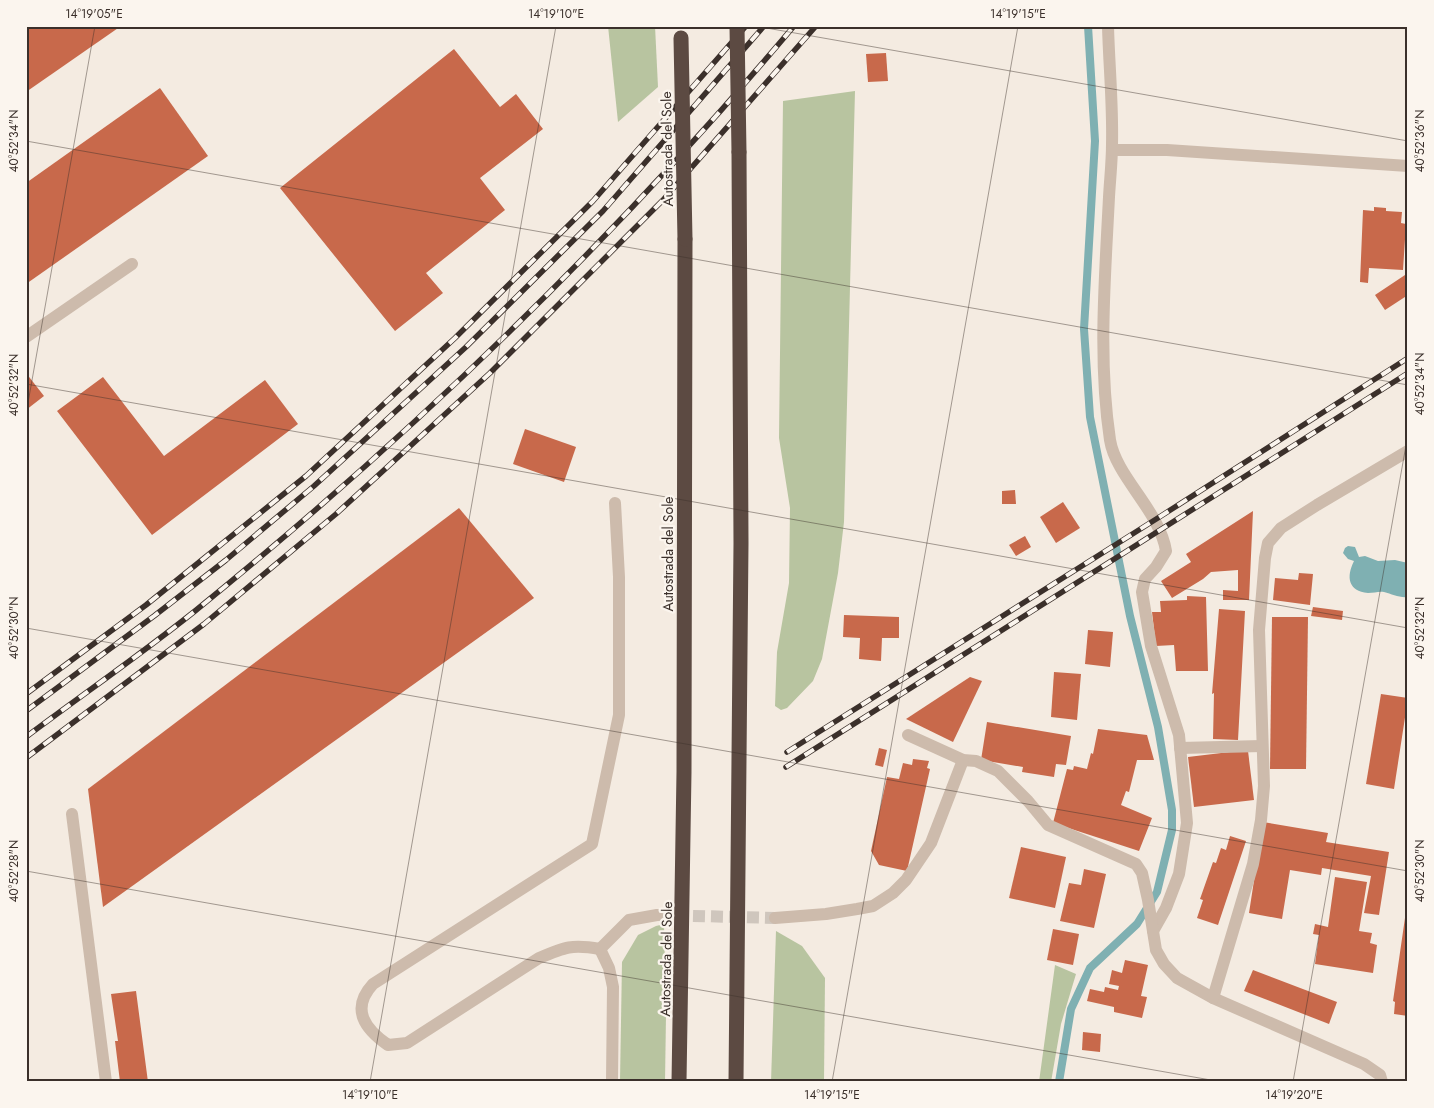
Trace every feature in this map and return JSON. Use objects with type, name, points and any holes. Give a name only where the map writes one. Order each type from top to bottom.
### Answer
[{"type":"highway","points":[[736,1082],[741,563],[737,26]]},
{"type":"highway","name":"Autostrada del Sole","points":[[679,1082],[684,772],[685,239],[681,32]]},
{"type":"street","points":[[1108,26],[1112,150],[1103,310],[1107,421],[1110,444],[1119,464],[1164,538],[1166,551],[1156,567],[1145,579],[1142,592],[1151,646],[1179,735],[1188,823],[1179,874],[1166,908],[1153,928]]},
{"type":"street","points":[[1112,150],[1167,150],[1408,166]]},
{"type":"street","points":[[26,337],[132,264]]},
{"type":"street","points":[[1214,998],[1253,864],[1261,820],[1264,786],[1259,630],[1268,543],[1281,528],[1408,451]]},
{"type":"street","points":[[600,949],[579,945],[560,949],[539,958],[407,1043],[388,1045],[373,1035],[363,1019],[362,1002],[373,984],[592,844],[619,715],[619,577],[615,503]]},
{"type":"street","points":[[908,736],[963,760],[976,761],[998,772],[1028,801],[1048,824],[1136,864],[1142,874],[1156,950],[1164,964],[1177,978],[1214,998],[1364,1064],[1380,1075],[1382,1082]]},
{"type":"street","points":[[1180,748],[1262,746]]},
{"type":"street","points":[[776,918],[857,910],[873,906],[893,894],[906,880],[931,843],[963,760]]},
{"type":"street","points":[[72,814],[106,1082]]},
{"type":"street","points":[[600,949],[629,920],[657,915]]},
{"type":"street","points":[[600,949],[609,968],[613,987],[612,1082]]},
{"type":"green space","points":[[608,26],[655,26],[658,87],[618,122]]},
{"type":"green space","points":[[855,91],[844,522],[838,573],[822,659],[813,681],[787,708],[781,710],[775,706],[777,652],[789,583],[790,508],[779,438],[783,101]]},
{"type":"green space","points":[[664,924],[665,1082],[620,1082],[622,962],[638,935]]},
{"type":"green space","points":[[776,931],[802,946],[825,978],[824,1082],[771,1082]]},
{"type":"green space","points":[[1055,965],[1076,974],[1061,1024],[1051,1082],[1039,1082]]},
{"type":"water","points":[[1348,546],[1355,547],[1359,557],[1365,556],[1378,561],[1395,560],[1408,563],[1408,597],[1382,592],[1361,592],[1356,589],[1350,582],[1350,572],[1354,561],[1348,559],[1343,553]]},
{"type":"building","points":[[26,26],[121,26],[26,92]]},
{"type":"building","points":[[454,49],[500,107],[516,94],[543,129],[480,178],[505,210],[426,273],[443,293],[395,331],[280,188]]},
{"type":"building","points":[[886,53],[888,81],[868,82],[866,54]]},
{"type":"building","points":[[160,88],[208,156],[26,284],[26,183]]},
{"type":"building","points":[[1374,207],[1386,208],[1386,211],[1402,212],[1401,223],[1406,224],[1403,270],[1369,268],[1368,283],[1360,282],[1363,210],[1374,211]]},
{"type":"building","points":[[1408,273],[1408,295],[1385,310],[1375,295]]},
{"type":"building","points":[[26,373],[44,396],[26,410]]},
{"type":"building","points":[[103,377],[164,456],[265,380],[298,424],[152,535],[57,411]]},
{"type":"building","points":[[525,429],[576,447],[564,482],[513,464]]},
{"type":"building","points":[[1015,490],[1016,504],[1002,504],[1002,491]]},
{"type":"building","points":[[1063,502],[1080,528],[1056,543],[1040,517]]},
{"type":"building","points":[[459,508],[534,598],[103,907],[88,789]]},
{"type":"building","points":[[1253,511],[1249,600],[1223,600],[1223,590],[1238,591],[1238,570],[1211,572],[1172,598],[1161,581],[1191,562],[1186,554]]},
{"type":"building","points":[[1025,536],[1031,547],[1016,556],[1009,545]]},
{"type":"building","points":[[1299,573],[1313,574],[1310,605],[1273,600],[1275,578],[1298,580]]},
{"type":"building","points":[[1187,596],[1206,597],[1208,671],[1176,671],[1174,645],[1156,646],[1152,612],[1161,612],[1160,601],[1187,600]]},
{"type":"building","points":[[1313,607],[1343,611],[1342,620],[1311,616]]},
{"type":"building","points":[[1219,609],[1245,611],[1238,740],[1213,739],[1214,693],[1212,694]]},
{"type":"building","points":[[844,615],[899,617],[899,638],[882,638],[881,661],[859,659],[860,638],[843,637]]},
{"type":"building","points":[[1272,617],[1308,617],[1306,769],[1270,769]]},
{"type":"building","points":[[1088,630],[1113,632],[1110,667],[1085,664]]},
{"type":"building","points":[[1054,672],[1081,674],[1077,720],[1051,717]]},
{"type":"building","points":[[970,677],[982,681],[953,742],[906,719]]},
{"type":"building","points":[[1381,694],[1408,698],[1394,789],[1366,784]]},
{"type":"building","points":[[987,722],[1071,736],[1066,765],[1056,764],[1054,777],[1022,772],[1023,767],[981,760]]},
{"type":"building","points":[[1098,729],[1147,735],[1154,760],[1137,760],[1129,792],[1126,791],[1121,805],[1152,818],[1139,851],[1053,823],[1067,769],[1073,770],[1074,766],[1087,769],[1091,753],[1093,754]]},
{"type":"building","points":[[879,748],[887,750],[883,767],[875,765]]},
{"type":"building","points":[[1248,751],[1254,800],[1194,807],[1188,757]]},
{"type":"building","points":[[913,759],[929,761],[927,768],[930,769],[907,871],[879,865],[871,851],[887,777],[899,779],[903,763],[912,765]]},
{"type":"building","points":[[1263,822],[1328,833],[1326,842],[1389,852],[1379,915],[1364,913],[1371,876],[1322,868],[1321,875],[1290,870],[1282,919],[1249,913]]},
{"type":"building","points":[[1230,836],[1246,841],[1218,925],[1197,918],[1203,900],[1200,899],[1213,862],[1216,863],[1221,848],[1226,850]]},
{"type":"building","points":[[1021,847],[1066,857],[1055,908],[1009,898]]},
{"type":"building","points":[[1084,869],[1106,874],[1094,928],[1060,921],[1069,883],[1081,885]]},
{"type":"building","points":[[1335,877],[1367,882],[1359,931],[1372,933],[1370,943],[1377,945],[1373,973],[1315,964],[1319,935],[1313,934],[1315,924],[1328,927]]},
{"type":"building","points":[[1407,904],[1408,1016],[1394,1014],[1395,1002],[1393,1001]]},
{"type":"building","points":[[1053,929],[1079,934],[1073,965],[1047,960]]},
{"type":"building","points":[[1125,960],[1148,965],[1141,996],[1147,997],[1142,1018],[1114,1012],[1114,1007],[1087,1001],[1090,989],[1104,992],[1105,987],[1118,990],[1119,986],[1109,984],[1112,970],[1122,973]]},
{"type":"building","points":[[1253,970],[1337,1002],[1329,1024],[1244,991]]},
{"type":"building","points":[[136,991],[148,1082],[120,1082],[115,1041],[118,1041],[111,994]]},
{"type":"building","points":[[1083,1032],[1101,1034],[1100,1052],[1082,1050]]},
{"type":"waterway","points":[[1059,1082],[1071,1009],[1090,968],[1137,924],[1157,892],[1172,830],[1172,810],[1158,727],[1130,616],[1090,417],[1084,329],[1095,141],[1088,26]]},
{"type":"tunnel","points":[[657,915],[775,918]]},
{"type":"railway","points":[[26,694],[146,605],[306,476],[455,338],[593,201],[746,26]]},
{"type":"railway","points":[[26,711],[226,560],[314,486],[466,347],[603,211],[764,26]]},
{"type":"railway","points":[[26,737],[195,611],[276,544],[432,405],[583,259],[655,183],[794,26]]},
{"type":"railway","points":[[26,758],[204,624],[336,514],[490,373],[663,200],[816,26]]},
{"type":"railway","points":[[787,752],[1408,358]]},
{"type":"railway","points":[[786,767],[1408,373]]}]
